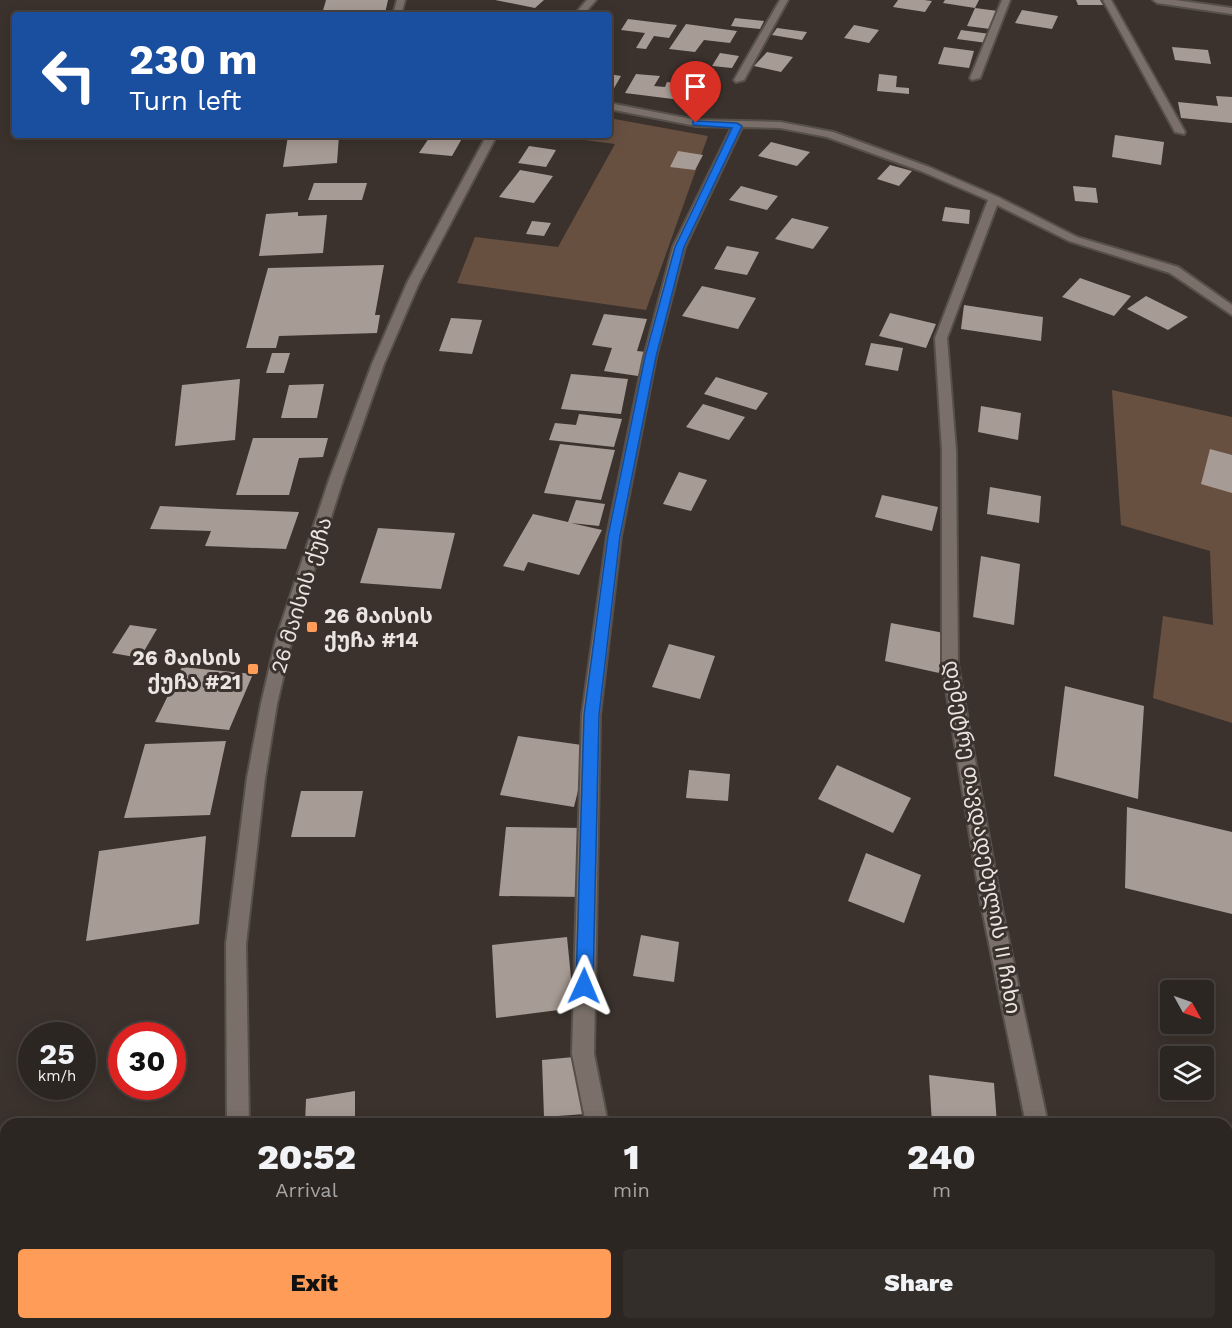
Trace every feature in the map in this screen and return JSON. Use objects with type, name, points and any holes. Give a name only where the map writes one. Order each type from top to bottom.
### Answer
[{"type":"street","points":[[581,12],[592,0]]},
{"type":"street","points":[[739,80],[784,0]]},
{"type":"street","points":[[975,78],[1006,0]]},
{"type":"street","points":[[1107,0],[1180,132]]},
{"type":"street","points":[[1156,0],[1232,11]]},
{"type":"street","points":[[612,107],[696,123],[737,126],[780,125],[829,134],[925,169],[994,199],[1073,239],[1174,270],[1232,311]]},
{"type":"street","points":[[596,1118],[583,1054],[591,715],[614,536],[650,357],[679,247],[737,126]]},
{"type":"street","name":"26 მაისის ქუჩა","points":[[238,1118],[236,944],[256,778],[269,704],[284,639],[336,480],[378,364],[413,283],[490,138]]},
{"type":"street","name":"დემეტრე თავდადებულის II ჩიხი","points":[[994,199],[941,338],[948,451],[950,665],[991,904],[1036,1118]]},
{"type":"shaded area","points":[[612,119],[708,136],[646,310],[457,283],[475,237],[558,247],[615,144],[568,138],[612,138]]},
{"type":"shaded area","points":[[1112,390],[1232,417],[1232,723],[1153,698],[1163,616],[1213,625],[1210,551],[1121,525]]},
{"type":"building","points":[[326,0],[388,0],[385,12],[323,12]]},
{"type":"building","points":[[495,0],[544,0],[535,8]]},
{"type":"building","points":[[898,0],[932,1],[925,12],[893,7]]},
{"type":"building","points":[[945,0],[979,0],[975,8],[943,3]]},
{"type":"building","points":[[1076,0],[1100,0],[1103,5],[1078,5]]},
{"type":"building","points":[[975,8],[998,11],[990,29],[967,26]]},
{"type":"building","points":[[1022,10],[1058,16],[1052,29],[1015,23]]},
{"type":"building","points":[[735,18],[764,21],[760,29],[731,26]]},
{"type":"building","points":[[628,19],[677,25],[669,38],[654,36],[646,49],[636,48],[645,33],[621,30]]},
{"type":"building","points":[[686,24],[737,31],[730,43],[704,40],[695,52],[669,49]]},
{"type":"building","points":[[854,25],[879,30],[869,43],[844,38]]},
{"type":"building","points":[[777,28],[807,32],[802,40],[772,35]]},
{"type":"building","points":[[961,30],[990,34],[987,43],[957,39]]},
{"type":"building","points":[[944,47],[974,51],[969,68],[938,64]]},
{"type":"building","points":[[1172,47],[1208,50],[1211,64],[1175,60]]},
{"type":"building","points":[[767,52],[793,57],[781,72],[754,66]]},
{"type":"building","points":[[720,53],[739,56],[732,68],[712,66]]},
{"type":"building","points":[[612,74],[621,76],[613,90]]},
{"type":"building","points":[[636,74],[660,76],[654,86],[665,87],[667,82],[713,87],[705,103],[625,93]]},
{"type":"building","points":[[879,74],[897,76],[896,87],[909,88],[909,94],[877,91]]},
{"type":"building","points":[[1216,96],[1232,97],[1232,123],[1181,118],[1178,102],[1218,106]]},
{"type":"building","points":[[1115,135],[1164,142],[1161,165],[1112,157]]},
{"type":"building","points":[[288,138],[339,138],[337,163],[283,167]]},
{"type":"building","points":[[429,138],[462,138],[452,156],[419,153]]},
{"type":"building","points":[[771,142],[810,152],[797,166],[758,156]]},
{"type":"building","points":[[529,146],[556,150],[546,167],[518,163]]},
{"type":"building","points":[[678,151],[703,155],[695,170],[670,167]]},
{"type":"building","points":[[890,165],[912,171],[899,186],[877,179]]},
{"type":"building","points":[[520,170],[553,176],[534,203],[499,197]]},
{"type":"building","points":[[314,183],[367,183],[362,200],[308,200]]},
{"type":"building","points":[[741,186],[778,196],[767,210],[729,200]]},
{"type":"building","points":[[1073,186],[1096,188],[1098,203],[1075,201]]},
{"type":"building","points":[[945,207],[970,210],[969,224],[942,221]]},
{"type":"building","points":[[298,212],[298,216],[327,215],[323,253],[259,256],[266,214]]},
{"type":"building","points":[[792,218],[829,227],[813,249],[775,239]]},
{"type":"building","points":[[532,221],[551,223],[544,236],[526,234]]},
{"type":"building","points":[[727,246],[759,252],[747,275],[714,269]]},
{"type":"building","points":[[384,265],[375,315],[380,315],[377,333],[279,336],[276,348],[246,348],[268,268]]},
{"type":"building","points":[[1080,278],[1131,296],[1114,316],[1062,297]]},
{"type":"building","points":[[702,286],[756,298],[738,329],[682,316]]},
{"type":"building","points":[[1146,296],[1188,317],[1168,330],[1127,309]]},
{"type":"building","points":[[964,305],[1043,317],[1041,341],[961,329]]},
{"type":"building","points":[[890,313],[936,324],[926,348],[879,336]]},
{"type":"building","points":[[604,314],[647,319],[637,351],[646,352],[638,376],[604,371],[612,348],[592,345]]},
{"type":"building","points":[[451,318],[482,320],[472,354],[439,351]]},
{"type":"building","points":[[871,343],[903,348],[898,371],[865,365]]},
{"type":"building","points":[[272,353],[290,353],[284,373],[266,373]]},
{"type":"building","points":[[571,374],[628,379],[621,414],[561,409]]},
{"type":"building","points":[[716,377],[768,393],[756,410],[704,394]]},
{"type":"building","points":[[240,379],[235,440],[175,446],[182,385]]},
{"type":"building","points":[[324,384],[317,418],[281,418],[289,385]]},
{"type":"building","points":[[703,404],[745,417],[729,440],[686,427]]},
{"type":"building","points":[[981,406],[1021,413],[1018,440],[978,432]]},
{"type":"building","points":[[579,414],[622,419],[614,447],[549,440],[555,423],[576,425]]},
{"type":"building","points":[[253,438],[328,438],[323,457],[299,458],[289,495],[236,495]]},
{"type":"building","points":[[560,444],[615,450],[601,500],[544,493]]},
{"type":"building","points":[[1210,449],[1232,455],[1232,493],[1201,484]]},
{"type":"building","points":[[679,472],[707,480],[691,511],[663,504]]},
{"type":"building","points":[[990,487],[1041,496],[1039,523],[987,514]]},
{"type":"building","points":[[882,495],[938,507],[932,531],[875,517]]},
{"type":"building","points":[[576,500],[605,504],[599,526],[571,523],[602,530],[579,575],[528,562],[524,571],[503,566],[533,514],[568,522]]},
{"type":"building","points":[[160,506],[299,512],[286,549],[205,546],[211,531],[150,529]]},
{"type":"building","points":[[378,528],[455,533],[441,589],[360,583]]},
{"type":"building","points":[[981,556],[1020,564],[1014,625],[973,617]]},
{"type":"building","points":[[891,623],[944,633],[939,673],[885,661]]},
{"type":"building","points":[[130,625],[157,629],[140,658],[112,653]]},
{"type":"building","points":[[669,644],[715,656],[700,699],[652,687]]},
{"type":"building","points":[[182,667],[253,674],[229,730],[155,722]]},
{"type":"building","points":[[1065,686],[1144,706],[1138,799],[1054,776]]},
{"type":"building","points":[[518,736],[589,746],[574,807],[500,795]]},
{"type":"building","points":[[226,741],[210,815],[124,818],[145,744]]},
{"type":"building","points":[[837,765],[911,798],[893,833],[818,799]]},
{"type":"building","points":[[689,770],[730,774],[728,801],[686,798]]},
{"type":"building","points":[[301,791],[363,791],[355,837],[291,837]]},
{"type":"building","points":[[1127,807],[1232,832],[1232,914],[1125,888]]},
{"type":"building","points":[[506,827],[586,828],[583,897],[499,896]]},
{"type":"building","points":[[206,836],[199,924],[86,941],[99,851]]},
{"type":"building","points":[[866,853],[921,875],[904,923],[848,901]]},
{"type":"building","points":[[641,935],[679,942],[674,982],[633,976]]},
{"type":"building","points":[[567,937],[574,1008],[496,1018],[492,945]]},
{"type":"building","points":[[595,1055],[599,1113],[544,1117],[542,1060]]},
{"type":"building","points":[[929,1075],[994,1083],[997,1118],[932,1118]]},
{"type":"building","points":[[355,1091],[355,1118],[305,1118],[306,1099]]},
{"type":"place","name":"26 მაისის ქუჩა #14","points":[[312,627]]},
{"type":"place","name":"26 მაისის ქუჩა #21","points":[[253,669]]},
{"type":"route","points":[[584,986],[591,715],[614,536],[650,357],[679,247],[737,126],[696,123]]}]
